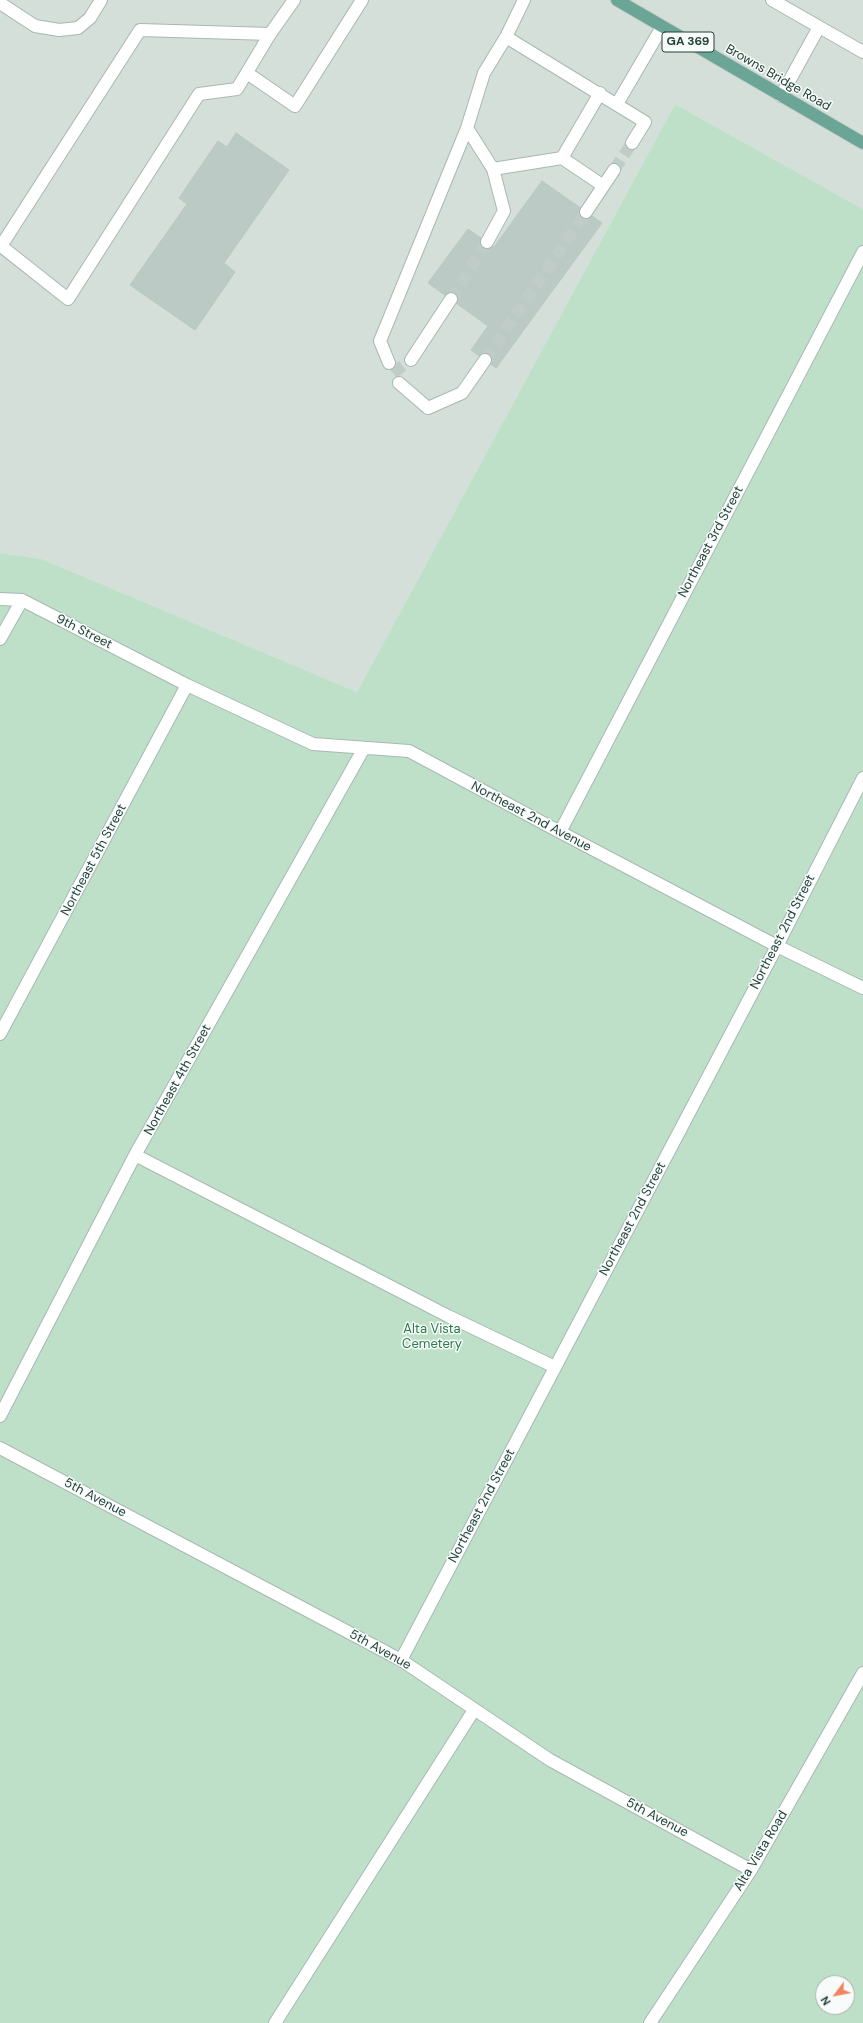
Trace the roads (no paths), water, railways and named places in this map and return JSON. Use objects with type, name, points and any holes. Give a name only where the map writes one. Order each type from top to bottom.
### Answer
[{"type":"main road","name":"Browns Bridge Road","points":[[617,0],[863,143]]},
{"type":"street","points":[[0,3],[35,26],[59,30],[78,28],[90,18],[101,0]]},
{"type":"street","points":[[270,34],[140,30],[1,246],[68,299],[199,94],[237,89],[270,34],[294,0]]},
{"type":"street","points":[[247,73],[295,106],[362,0]]},
{"type":"street","points":[[390,363],[380,341],[467,128],[484,73],[506,37],[524,0]]},
{"type":"street","points":[[772,0],[863,52]]},
{"type":"street","points":[[617,104],[662,27]]},
{"type":"street","points":[[781,96],[819,27]]},
{"type":"street","points":[[506,37],[600,93],[645,122],[632,143]]},
{"type":"street","points":[[562,158],[600,93]]},
{"type":"street","points":[[467,128],[493,169],[504,211],[487,242]]},
{"type":"street","points":[[493,169],[562,158],[602,185]]},
{"type":"street","points":[[586,212],[602,185],[614,170]]},
{"type":"street","name":"Northeast 3rd Street","points":[[560,832],[863,252]]},
{"type":"street","points":[[411,360],[451,299]]},
{"type":"street","points":[[399,382],[428,408],[462,393],[485,360]]},
{"type":"street","points":[[0,599],[22,600],[0,639]]},
{"type":"street","name":"9th Street","points":[[22,600],[188,686]]},
{"type":"street","name":"Northeast 2nd Avenue","points":[[188,686],[312,744],[409,751],[777,946],[863,988]]},
{"type":"street","name":"Northeast 5th Street","points":[[0,1034],[188,686]]},
{"type":"street","name":"Northeast 4th Street","points":[[0,1416],[135,1155],[364,748]]},
{"type":"street","name":"Northeast 2nd Street","points":[[401,1660],[777,946],[863,778]]},
{"type":"street","points":[[135,1155],[448,1316],[555,1367]]},
{"type":"street","name":"5th Avenue","points":[[0,1448],[401,1660],[550,1760],[751,1870]]},
{"type":"street","name":"Alta Vista Road","points":[[650,2023],[751,1870],[863,1673]]},
{"type":"street","points":[[275,2023],[474,1710]]},
{"type":"tunnel","points":[[614,170],[632,143]]},
{"type":"tunnel","points":[[485,360],[586,212]]},
{"type":"tunnel","points":[[451,299],[487,242]]},
{"type":"tunnel","points":[[393,373],[411,360]]},
{"type":"park label","name":"Alta Vista Cemetery","points":[[432,1338]]}]
